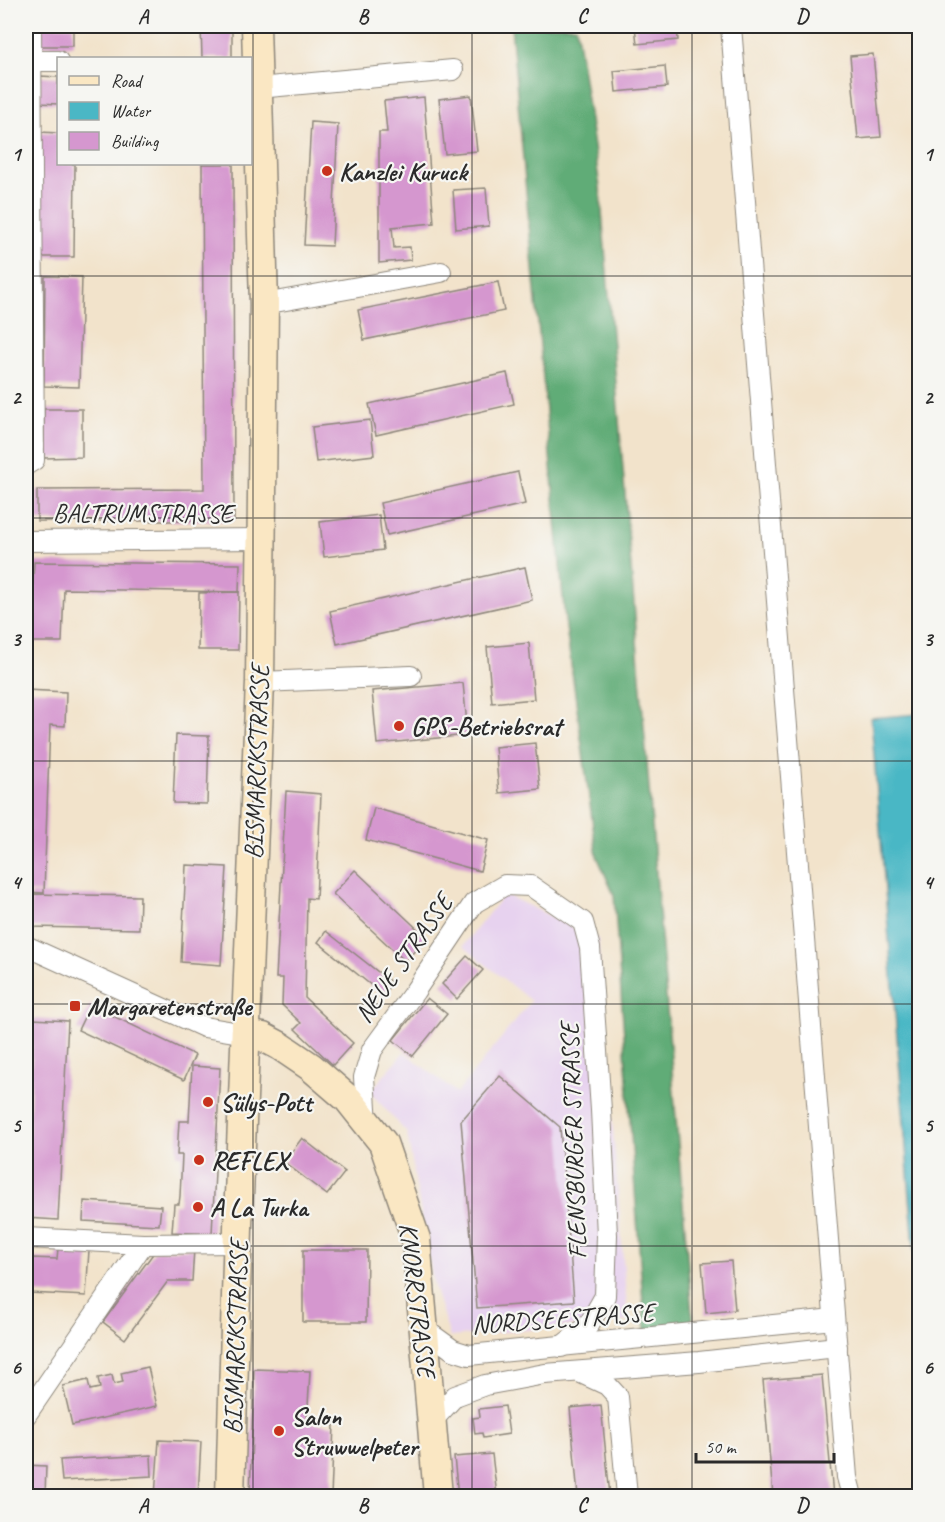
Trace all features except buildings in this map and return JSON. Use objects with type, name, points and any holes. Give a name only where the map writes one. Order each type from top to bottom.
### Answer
[{"type":"main road","name":"BISMARCKSTRASSE","points":[[230,1497],[260,682],[264,304],[255,72],[256,26]]},
{"type":"main road","name":"KNORRSTRASSE","points":[[246,1034],[263,1038],[280,1046],[311,1067],[348,1099],[375,1133],[416,1239],[438,1497]]},
{"type":"street","points":[[30,463],[28,61],[31,26]]},
{"type":"street","points":[[731,26],[847,1478],[852,1497]]},
{"type":"street","points":[[28,61],[57,61]]},
{"type":"street","points":[[255,72],[453,70]]},
{"type":"street","points":[[264,304],[441,272]]},
{"type":"street","name":"BALTRUMSTRASSE","points":[[26,541],[262,539]]},
{"type":"street","points":[[260,682],[411,676]]},
{"type":"street","name":"NEUE STRASSE","points":[[375,1133],[364,1077],[372,1050],[415,992],[474,903],[505,885],[531,886],[578,918]]},
{"type":"street","name":"FLENSBURGER STRASSE","points":[[561,1347],[588,1326],[605,1296],[607,1235],[590,948],[583,922],[578,918]]},
{"type":"street","points":[[26,946],[204,1027],[246,1034]]},
{"type":"street","points":[[26,1238],[143,1244],[238,1242]]},
{"type":"street","points":[[26,1415],[143,1244]]},
{"type":"street","points":[[687,1336],[834,1319]]},
{"type":"street","name":"NORDSEESTRASSE","points":[[424,1329],[453,1350],[469,1355],[687,1336],[690,1363]]},
{"type":"street","points":[[432,1421],[455,1396],[485,1385],[545,1374],[690,1363],[837,1347]]},
{"type":"street","points":[[579,1372],[607,1384],[618,1397],[627,1497]]},
{"type":"shaded area","points":[[504,894],[598,939],[628,1321],[450,1337],[434,1286],[407,1133],[370,1092],[404,1052],[457,1093],[531,1001],[463,946]]},
{"type":"green space","points":[[511,26],[576,26],[600,187],[693,1327],[645,1331],[614,895],[597,856],[565,620]]},
{"type":"water","points":[[919,714],[920,1270],[916,1270],[871,718]]},
{"type":"place","name":"Kanzlei Kuruck","points":[[327,171]]},
{"type":"place","name":"GPS-Betriebsrat","points":[[399,726]]},
{"type":"place","name":"Margaretenstraße","points":[[75,1006]]},
{"type":"place","name":"Sülys-Pott","points":[[208,1102]]},
{"type":"place","name":"REFLEX","points":[[199,1160]]},
{"type":"place","name":"A La Turka","points":[[198,1207]]},
{"type":"place","name":"Salon Struwwelpeter","points":[[279,1431]]}]
